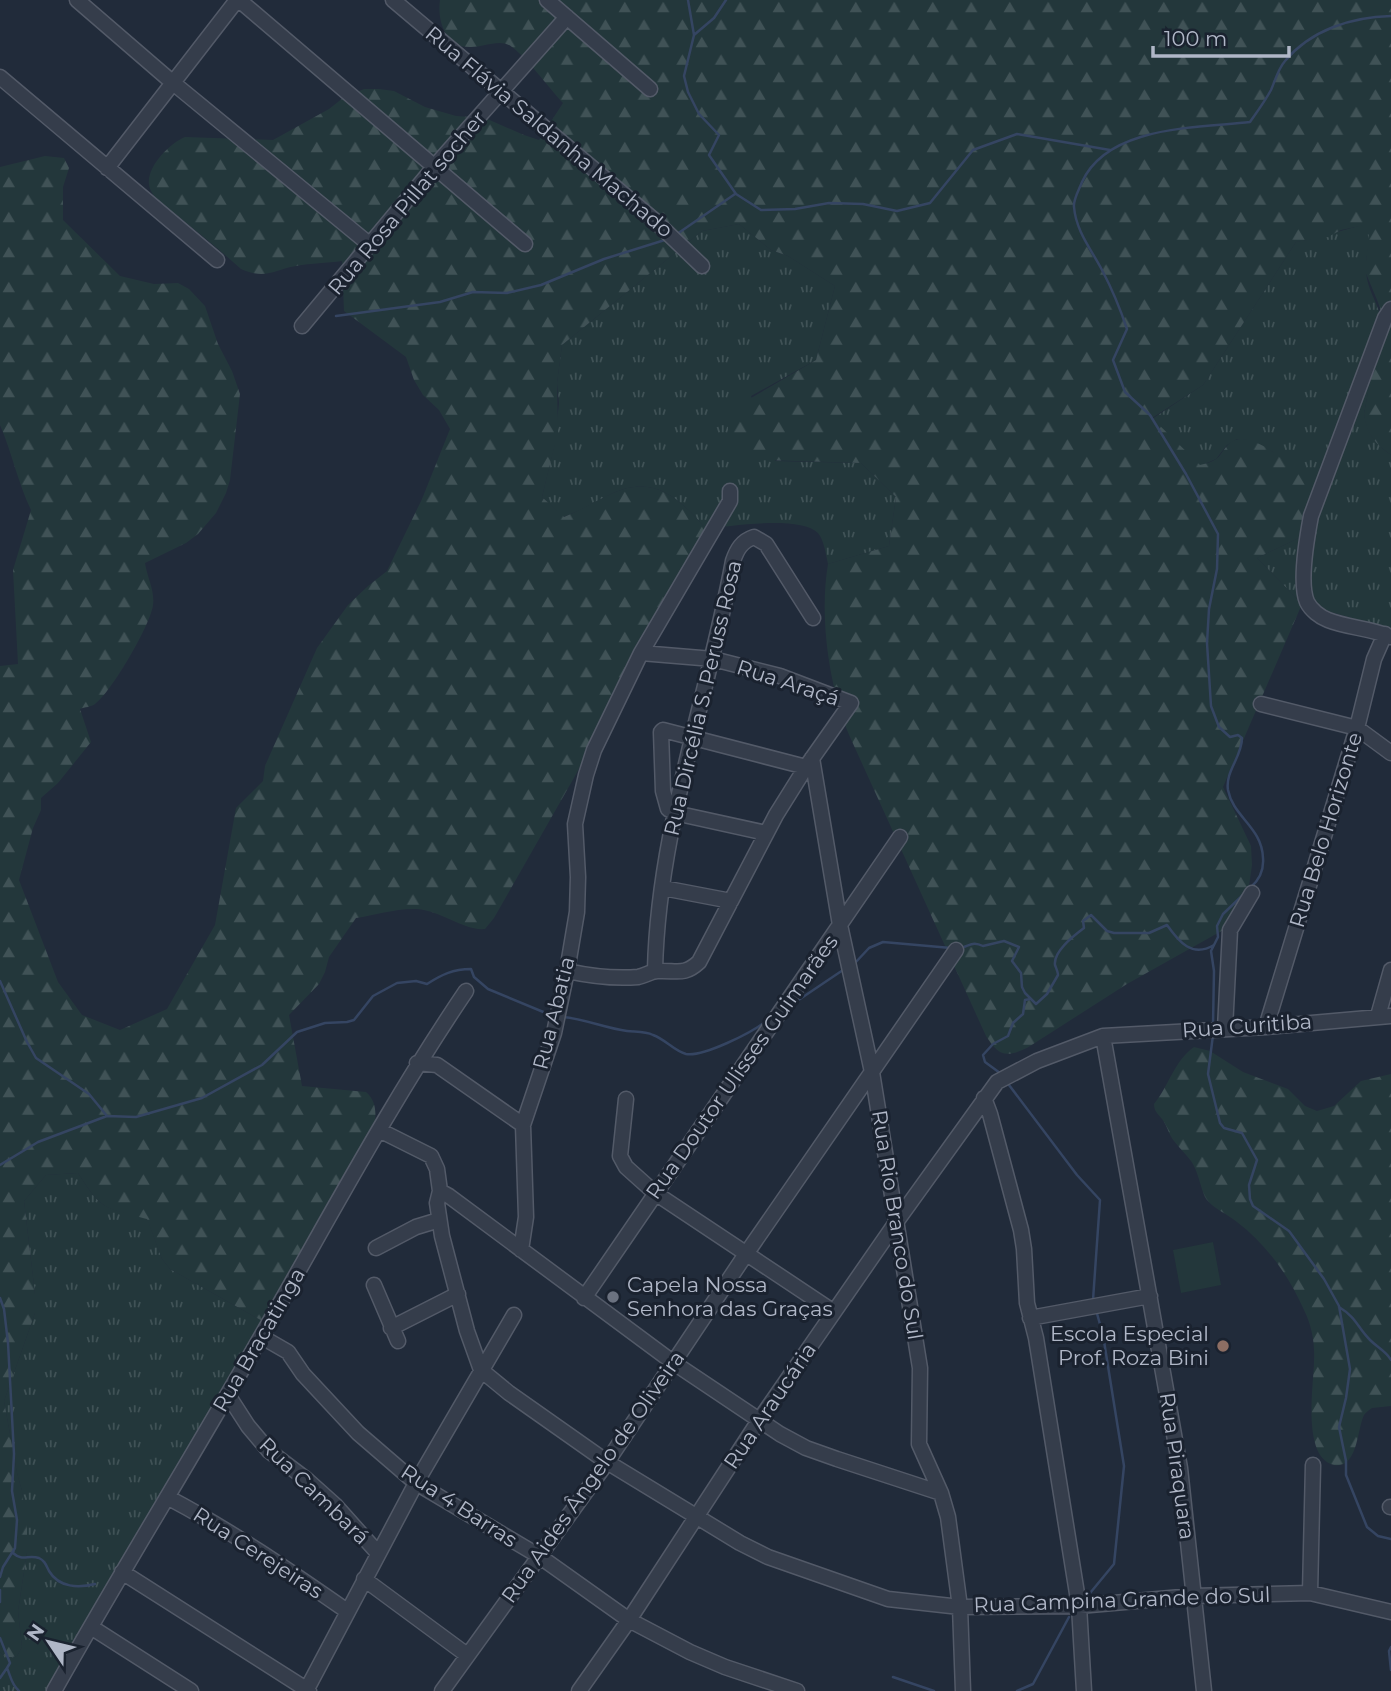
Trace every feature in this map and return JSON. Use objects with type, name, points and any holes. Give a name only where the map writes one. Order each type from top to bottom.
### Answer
[{"type":"street","points":[[77,0],[369,244]]},
{"type":"street","points":[[107,168],[238,0],[525,244]]},
{"type":"street","name":"Rua Flávia Saldanha Machado","points":[[393,0],[653,219],[702,266]]},
{"type":"street","points":[[547,0],[650,89]]},
{"type":"street","name":"Rua Rosa Pillat socher","points":[[302,326],[435,166],[567,17]]},
{"type":"street","points":[[0,77],[216,260]]},
{"type":"street","points":[[1389,634],[1327,620],[1314,612],[1307,602],[1305,587],[1305,544],[1320,490],[1385,318],[1391,309]]},
{"type":"street","points":[[641,653],[730,501],[730,491]]},
{"type":"street","name":"Rua Dircélia S. Peruss Rosa","points":[[655,970],[656,932],[675,813],[713,659],[733,561],[744,540],[754,537],[766,544],[813,618]]},
{"type":"street","name":"Rua Belo Horizonte","points":[[1266,1027],[1357,728],[1374,659],[1389,634]]},
{"type":"street","name":"Rua Araçá","points":[[641,653],[713,659],[780,676],[850,703],[809,762]]},
{"type":"street","name":"Rua Abatia","points":[[521,1250],[526,1217],[523,1125],[554,1033],[567,971],[578,888],[575,824],[594,750],[641,653]]},
{"type":"street","points":[[1261,704],[1357,728],[1391,753]]},
{"type":"street","points":[[567,971],[596,977],[641,977],[655,970],[691,970],[699,962],[766,833],[809,762],[663,730],[663,791],[668,809],[675,813],[766,833]]},
{"type":"street","name":"Rua Rio Branco do Sul","points":[[809,762],[872,1072],[897,1221],[920,1368],[919,1444],[941,1493],[948,1517],[960,1606],[963,1691]]},
{"type":"street","name":"Rua Doutor Ulisses Guimarães","points":[[584,1298],[900,837]]},
{"type":"street","points":[[663,888],[731,901]]},
{"type":"street","points":[[1225,1029],[1230,930],[1252,893]]},
{"type":"street","name":"Rua Aides Ângelo de Oliveira","points":[[442,1691],[607,1462],[746,1254],[956,950]]},
{"type":"street","points":[[1385,1016],[1391,970]]},
{"type":"street","name":"Rua Bracatinga","points":[[54,1691],[228,1395],[417,1063],[466,991]]},
{"type":"street","name":"Rua Curitiba","points":[[1103,1036],[1266,1027],[1385,1016]]},
{"type":"street","name":"Rua Araucária","points":[[579,1691],[629,1620],[760,1419],[984,1098],[997,1082],[1026,1066],[1103,1036]]},
{"type":"street","name":"Rua Piraquara","points":[[1103,1036],[1180,1468],[1204,1691]]},
{"type":"street","points":[[417,1063],[437,1065],[523,1125]]},
{"type":"street","points":[[984,1098],[1021,1230],[1027,1303],[1036,1338],[1079,1606],[1084,1691]]},
{"type":"street","points":[[625,1099],[620,1156],[626,1167],[655,1193],[834,1312]]},
{"type":"street","points":[[379,1130],[431,1156],[437,1169],[440,1191],[437,1203],[439,1220],[467,1331],[481,1370]]},
{"type":"street","points":[[440,1191],[674,1363],[780,1434],[806,1448],[941,1493]]},
{"type":"street","points":[[376,1248],[416,1227],[439,1220]]},
{"type":"street","points":[[374,1285],[395,1334],[458,1294]]},
{"type":"street","points":[[1030,1318],[1150,1296]]},
{"type":"street","points":[[122,1572],[308,1690],[377,1552],[514,1315]]},
{"type":"street","name":"Rua 4 Barras","points":[[262,1336],[288,1352],[303,1374],[358,1433],[415,1483],[539,1556],[629,1620],[724,1667],[797,1691]]},
{"type":"street","name":"Rua Campina Grande do Sul","points":[[481,1370],[607,1462],[696,1517],[768,1557],[888,1599],[960,1606],[1079,1606],[1193,1596],[1310,1593],[1391,1612]]},
{"type":"street","name":"Rua Cambará","points":[[228,1395],[248,1426],[269,1451],[335,1505],[377,1552]]},
{"type":"street","points":[[1310,1593],[1313,1465]]},
{"type":"street","name":"Rua Cerejeiras","points":[[167,1497],[266,1554],[347,1611]]},
{"type":"street","points":[[364,1579],[467,1656]]},
{"type":"street","points":[[91,1627],[191,1691]]},
{"type":"green space","points":[[440,0],[1391,0],[1391,455],[1372,438],[1364,414],[1381,321],[1380,307],[1365,271],[1370,224],[1341,230],[1328,237],[1296,242],[1203,385],[1152,418],[1200,465],[1216,459],[1226,446],[1235,440],[1245,439],[1256,442],[1280,457],[1302,476],[1315,493],[1303,536],[1257,558],[1302,604],[1223,787],[1251,846],[1252,865],[1248,893],[1225,929],[1127,984],[1027,1048],[1008,1054],[995,1048],[986,1036],[850,737],[831,675],[825,629],[828,564],[889,546],[896,497],[861,463],[759,460],[739,450],[728,435],[728,424],[739,405],[816,360],[835,286],[788,256],[771,250],[739,224],[702,231],[562,345],[557,383],[558,432],[542,497],[564,517],[628,488],[654,488],[676,499],[706,529],[575,776],[494,918],[485,929],[469,927],[435,913],[417,909],[356,918],[329,957],[319,984],[289,1015],[302,1086],[366,1092],[375,1106],[375,1124],[264,1322],[170,1269],[162,1259],[147,1219],[99,1202],[78,1173],[46,1175],[24,1201],[35,1313],[4,1401],[22,1491],[27,1552],[18,1611],[22,1647],[17,1656],[7,1658],[0,1652],[0,666],[18,664],[13,570],[31,510],[0,425],[0,167],[45,156],[64,158],[69,168],[63,187],[63,220],[120,276],[154,284],[178,283],[189,289],[205,306],[240,394],[230,480],[226,493],[216,513],[198,534],[186,543],[145,563],[153,594],[151,614],[111,687],[95,704],[80,709],[91,742],[58,783],[41,798],[41,810],[33,828],[19,880],[58,982],[82,1015],[120,1030],[167,1009],[215,925],[236,808],[263,781],[265,766],[317,648],[348,605],[387,571],[422,499],[450,429],[439,410],[423,395],[406,357],[344,311],[342,261],[302,265],[263,274],[241,269],[156,199],[149,184],[150,176],[164,152],[185,137],[273,140],[329,109],[343,98],[364,89],[394,91],[425,107],[456,116],[485,118],[539,140],[563,103],[525,59],[508,44],[471,47],[462,46],[449,38],[440,16]]},
{"type":"green space","points":[[1370,223],[1366,271],[1381,321],[1364,414],[1373,438],[1391,455],[1391,629],[1302,604],[1257,558],[1303,536],[1273,452],[1247,440],[1237,439],[1227,445],[1216,459],[1200,466],[1152,419],[1203,385],[1296,242]]},
{"type":"green space","points":[[739,224],[771,250],[788,256],[835,286],[816,360],[751,396],[775,461],[861,463],[896,497],[889,546],[828,564],[820,536],[809,528],[797,524],[764,523],[706,529],[676,499],[654,488],[628,488],[563,517],[542,497],[554,447],[562,345],[702,231]]},
{"type":"green space","points":[[1194,1047],[1210,1051],[1243,1072],[1288,1089],[1305,1106],[1317,1111],[1334,1106],[1361,1081],[1391,1074],[1391,1406],[1372,1408],[1365,1414],[1352,1455],[1342,1465],[1334,1465],[1324,1459],[1317,1449],[1313,1435],[1313,1342],[1309,1322],[1298,1297],[1284,1273],[1258,1241],[1207,1200],[1194,1166],[1172,1139],[1155,1110],[1154,1104],[1177,1066]]},
{"type":"green space","points":[[78,1173],[93,1195],[106,1206],[147,1218],[162,1259],[170,1269],[264,1322],[55,1691],[0,1691],[0,1652],[7,1658],[17,1656],[22,1647],[18,1611],[27,1552],[22,1491],[4,1401],[35,1313],[24,1201],[46,1175]]},
{"type":"green space","points":[[1213,1242],[1221,1285],[1181,1293],[1173,1250]]},
{"type":"waterway","points":[[688,0],[694,35],[684,76],[688,92],[699,114],[719,135],[709,155],[736,194],[761,210],[795,209],[829,203],[863,204],[897,211],[930,203],[973,150],[1017,134],[1110,150]]},
{"type":"waterway","points":[[694,35],[714,18],[726,0]]},
{"type":"waterway","points":[[1251,887],[1262,870],[1261,847],[1253,830],[1235,808],[1228,790],[1229,777],[1242,738],[1238,735],[1230,737],[1219,727],[1211,706],[1207,643],[1209,609],[1217,569],[1218,534],[1150,415],[1125,392],[1113,360],[1127,329],[1109,284],[1081,232],[1075,216],[1074,201],[1082,182],[1095,163],[1112,149],[1156,133],[1250,122],[1271,90],[1283,64],[1295,50],[1319,33],[1333,27],[1361,19],[1391,16]]},
{"type":"waterway","points":[[677,234],[735,194]]},
{"type":"waterway","points":[[336,316],[440,302],[473,292],[507,293],[541,285],[604,259],[668,239]]},
{"type":"waterway","points":[[1213,1025],[1214,971],[1211,951],[1218,937],[1217,926],[1223,914],[1244,894]]},
{"type":"waterway","points":[[961,948],[972,944],[983,946],[1004,941],[1019,947],[1012,961],[1021,973],[1025,993],[1036,1004],[1047,994],[1058,975],[1055,965],[1057,954],[1084,928],[1083,921],[1091,915],[1107,931],[1114,933],[1149,933],[1167,925],[1181,942],[1193,949],[1206,949],[1214,945]]},
{"type":"waterway","points":[[855,963],[869,948],[883,942],[951,948]]},
{"type":"waterway","points":[[0,1165],[38,1142],[107,1116],[136,1117],[202,1098],[262,1065],[297,1032],[325,1023],[354,1020],[373,996],[397,983],[416,981],[427,984],[447,973],[471,969],[474,977],[488,989],[553,1016]]},
{"type":"waterway","points":[[794,1003],[843,970]]},
{"type":"waterway","points":[[0,981],[36,1058],[89,1094],[107,1116]]},
{"type":"waterway","points":[[1000,1073],[985,1062],[983,1055],[993,1044],[1008,1036],[1013,1023],[1023,1014],[1025,1000],[1030,999]]},
{"type":"waterway","points":[[563,1017],[650,1034],[686,1054],[715,1048],[765,1022]]},
{"type":"waterway","points":[[1213,1035],[1208,1074],[1220,1123],[1224,1128],[1242,1133],[1257,1160],[1249,1185],[1253,1206],[1289,1231],[1324,1279],[1339,1306],[1350,1369],[1339,1427],[1346,1475],[1367,1527],[1378,1536],[1391,1539]]},
{"type":"waterway","points":[[1009,1085],[1077,1175],[1100,1200],[1093,1300]]},
{"type":"waterway","points":[[0,1298],[8,1343],[14,1454],[12,1491],[17,1520],[15,1548],[0,1577]]},
{"type":"waterway","points":[[1339,1307],[1350,1315],[1391,1360]]},
{"type":"waterway","points":[[1086,1598],[1114,1564],[1124,1466],[1103,1335],[1096,1310]]},
{"type":"waterway","points":[[13,1553],[20,1557],[41,1559],[53,1577],[64,1584],[95,1584]]},
{"type":"waterway","points":[[0,1590],[0,1602]]},
{"type":"waterway","points":[[1017,1691],[1033,1684],[1069,1617]]},
{"type":"waterway","points":[[0,1638],[10,1663],[7,1668],[19,1691]]},
{"type":"waterway","points":[[1391,1647],[1391,1670]]},
{"type":"waterway","points":[[0,1678],[7,1668]]},
{"type":"waterway","points":[[893,1677],[934,1691]]},
{"type":"place","name":"Capela Nossa Senhora das Graças","points":[[613,1297]]},
{"type":"place","name":"Escola Especial Prof. Roza Bini","points":[[1223,1346]]}]
